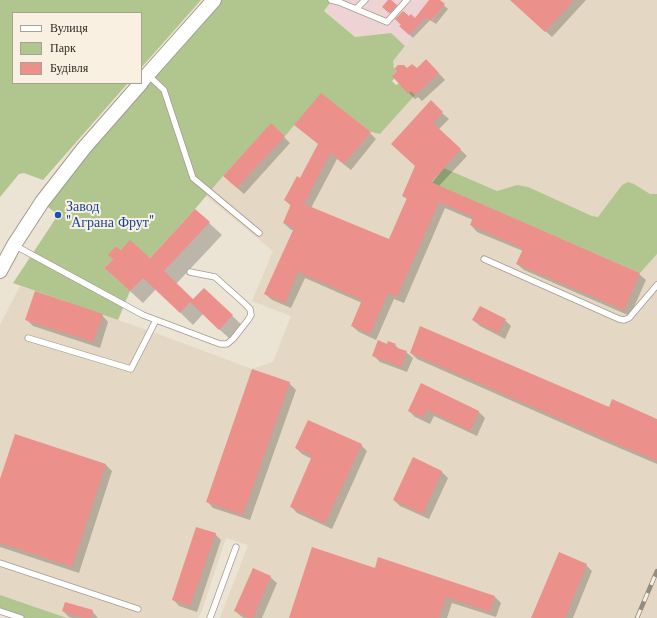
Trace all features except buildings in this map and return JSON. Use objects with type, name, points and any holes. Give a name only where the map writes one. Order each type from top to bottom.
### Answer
[{"type":"street","points":[[143,80],[214,0]]},
{"type":"street","points":[[0,271],[14,244],[42,202],[84,148],[140,84]]},
{"type":"lane","points":[[331,0],[387,22],[407,0]]},
{"type":"lane","points":[[356,9],[365,0]]},
{"type":"lane","points":[[143,80],[164,90],[193,178],[259,233]]},
{"type":"lane","points":[[14,244],[143,315],[220,344],[227,344],[233,339],[248,320],[251,315],[250,309],[215,277],[190,272]]},
{"type":"lane","points":[[484,259],[624,320],[629,318],[657,285]]},
{"type":"lane","points":[[28,338],[131,369],[156,320]]},
{"type":"lane","points":[[210,618],[236,546]]},
{"type":"lane","points":[[0,563],[138,609]]},
{"type":"lane","points":[[0,611],[21,618]]},
{"type":"shaded area","points":[[332,0],[429,0],[429,19],[405,46],[391,33],[355,37],[323,10]]},
{"type":"shaded area","points":[[440,0],[657,0],[657,194],[650,194],[634,184],[622,185],[598,217],[592,216],[517,185],[497,191],[444,168],[432,181],[432,183],[640,273],[657,254],[657,618],[220,618],[248,545],[226,538],[198,618],[67,618],[0,595],[0,325],[20,286],[158,334],[252,369],[273,362],[291,316],[252,301],[273,251],[206,196],[223,176],[237,188],[294,125],[344,164],[371,132],[380,134],[415,95],[439,73],[426,59],[417,68],[412,64],[407,68],[404,65],[398,65],[394,69],[393,61],[428,19],[432,21],[445,4]]},
{"type":"green space","points":[[0,0],[201,0],[142,67],[142,12],[12,12],[12,84],[127,84],[43,180],[24,173],[19,174],[0,197]]},
{"type":"green space","points":[[214,0],[332,0],[324,11],[355,37],[391,33],[405,46],[393,61],[394,69],[397,71],[393,75],[395,78],[392,81],[396,85],[399,83],[415,95],[380,134],[371,132],[321,94],[285,136],[271,124],[150,258],[121,250],[116,246],[113,259],[104,268],[130,291],[118,320],[13,283],[58,215],[42,202]]},
{"type":"green space","points":[[444,168],[497,191],[517,185],[528,187],[592,216],[598,217],[622,185],[628,182],[634,184],[650,194],[657,194],[657,254],[640,273],[432,183]]},
{"type":"green space","points":[[0,595],[67,618],[21,618],[0,611]]},
{"type":"railway","points":[[637,618],[657,571]]},
{"type":"place","name":"Завод \"Аграна Фрут\"","points":[[58,215]]}]
